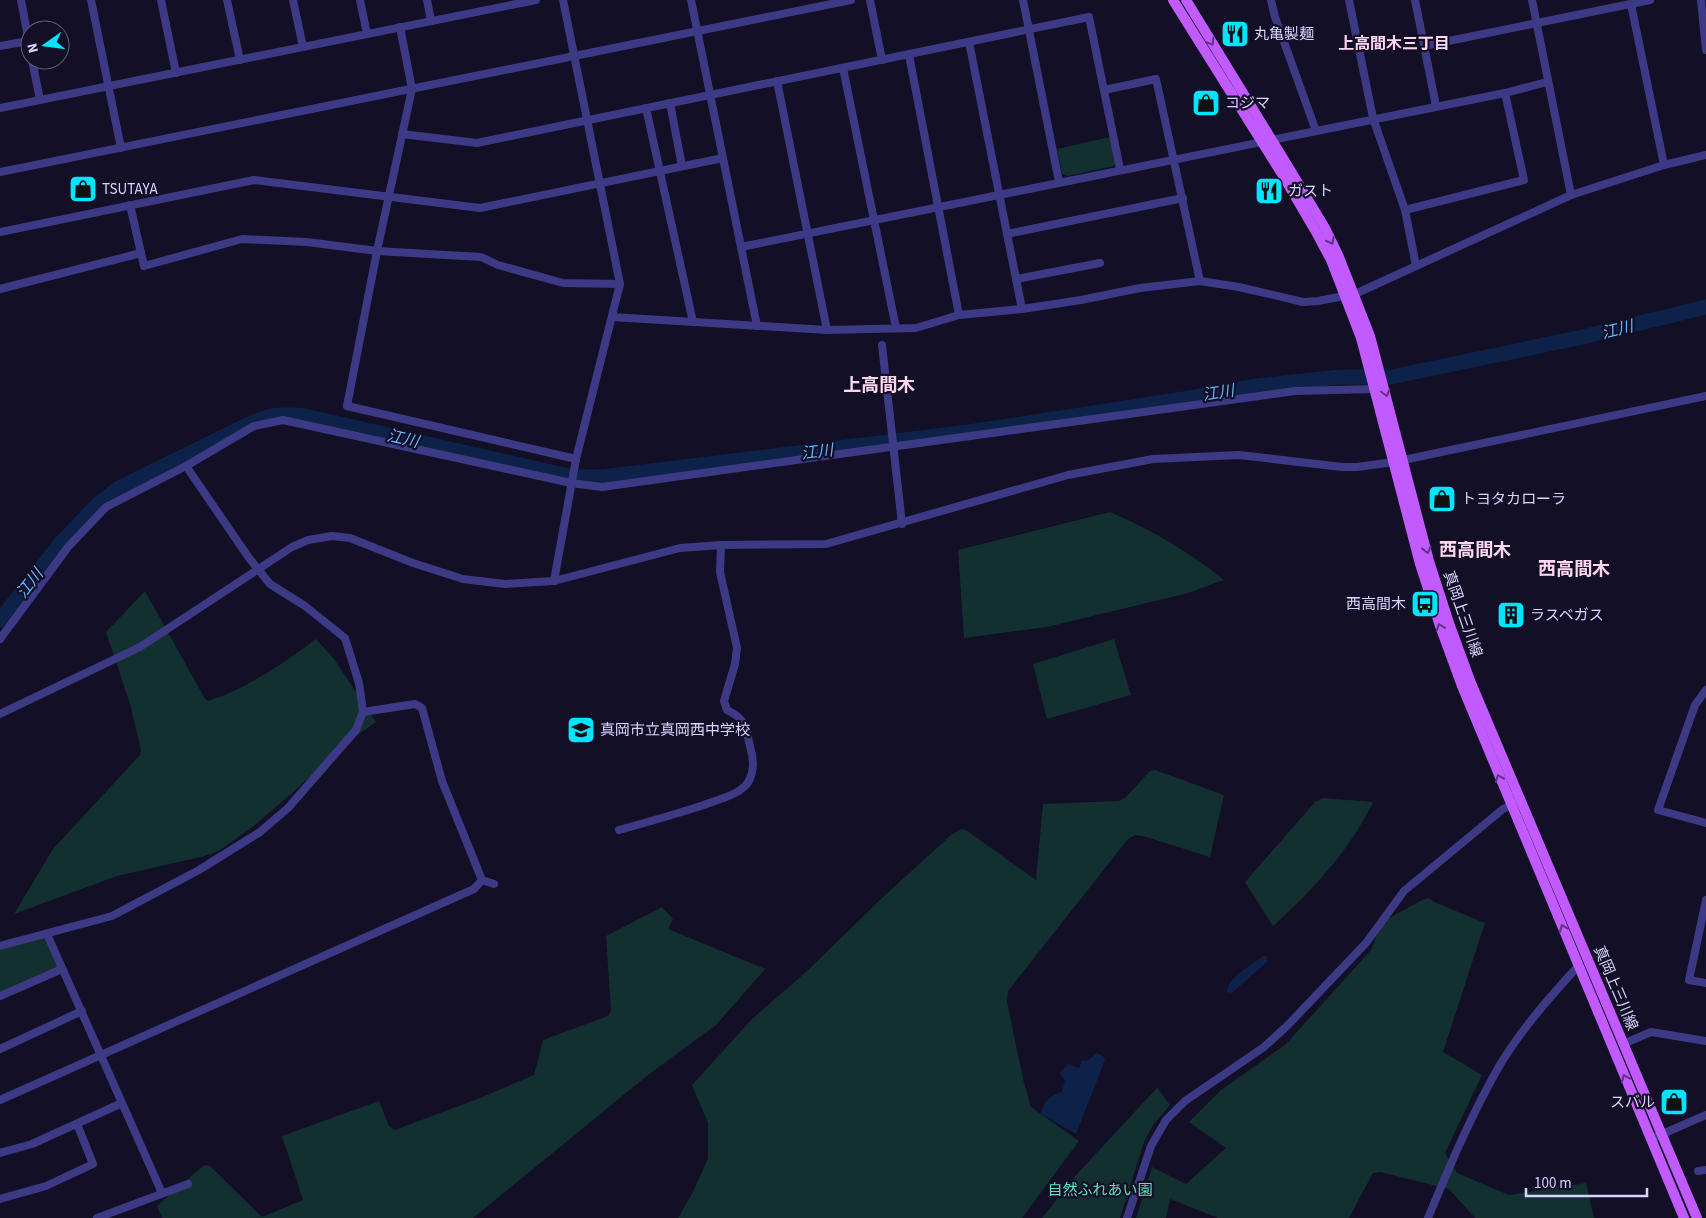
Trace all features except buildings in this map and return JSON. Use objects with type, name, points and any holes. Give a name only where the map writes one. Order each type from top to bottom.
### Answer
[{"type":"main road","name":"真岡上三川線","points":[[1173,0],[1325,228],[1339,257],[1375,389],[1448,623],[1578,965],[1684,1218]]},
{"type":"main road","name":"真岡上三川線","points":[[1186,0],[1265,140]]},
{"type":"main road","name":"真岡上三川線","points":[[1350,295],[1376,358],[1399,461]]},
{"type":"main road","name":"真岡上三川線","points":[[1515,803],[1623,1044],[1697,1218]]},
{"type":"street","points":[[20,0],[24,20]]},
{"type":"street","points":[[91,0],[121,148]]},
{"type":"street","points":[[161,0],[176,72]]},
{"type":"street","points":[[227,0],[240,60]]},
{"type":"street","points":[[293,0],[303,47]]},
{"type":"street","points":[[360,0],[367,34]]},
{"type":"street","points":[[427,0],[431,21]]},
{"type":"street","points":[[0,108],[400,28],[493,4],[536,0]]},
{"type":"street","points":[[554,581],[576,459],[620,284],[563,0]]},
{"type":"street","points":[[691,0],[757,326]]},
{"type":"street","points":[[0,172],[851,0]]},
{"type":"street","points":[[870,0],[882,60]]},
{"type":"street","points":[[1023,0],[1059,182]]},
{"type":"street","points":[[1271,0],[1275,17],[1316,131]]},
{"type":"street","points":[[1349,0],[1373,118],[1405,210],[1416,266]]},
{"type":"street","points":[[1415,0],[1436,106]]},
{"type":"street","points":[[1532,0],[1571,195]]},
{"type":"street","points":[[1424,46],[1650,0]]},
{"type":"street","points":[[1701,0],[1706,50]]},
{"type":"street","points":[[1630,4],[1664,165]]},
{"type":"street","points":[[402,134],[476,143],[1089,17],[1120,169]]},
{"type":"street","points":[[400,28],[412,89],[388,196],[347,406],[576,459]]},
{"type":"street","points":[[969,42],[1022,309]]},
{"type":"street","points":[[0,46],[20,45]]},
{"type":"street","points":[[909,55],[959,315]]},
{"type":"street","points":[[843,68],[896,328]]},
{"type":"street","points":[[34,70],[40,100]]},
{"type":"street","points":[[1104,90],[1156,79],[1200,281]]},
{"type":"street","points":[[777,81],[827,330]]},
{"type":"street","points":[[741,247],[1373,118],[1505,93],[1547,82]]},
{"type":"street","points":[[1405,210],[1524,180],[1505,93]]},
{"type":"street","points":[[670,103],[682,166]]},
{"type":"street","points":[[646,108],[693,322]]},
{"type":"street","points":[[612,317],[827,330],[916,328],[959,315],[1022,309],[1140,288],[1200,281],[1239,287],[1303,302],[1318,301],[1350,295],[1571,195],[1664,165],[1706,156]]},
{"type":"street","points":[[0,232],[254,180],[480,208],[723,158]]},
{"type":"street","points":[[1007,234],[1183,198]]},
{"type":"street","points":[[130,205],[144,266],[242,239],[307,242],[377,251],[481,257],[498,265],[563,282],[620,284]]},
{"type":"street","points":[[0,288],[141,253]]},
{"type":"street","points":[[1016,279],[1100,263]]},
{"type":"street","points":[[882,345],[902,524]]},
{"type":"street","points":[[0,639],[68,547],[106,507],[186,466],[254,426],[283,420],[571,483],[602,487],[1295,391],[1375,389]]},
{"type":"street","points":[[0,714],[140,646],[292,547],[308,540],[332,536],[350,538],[412,563],[463,579],[505,584],[554,581],[680,548],[721,545],[826,544],[902,524],[1068,475],[1153,459],[1239,456],[1357,467],[1399,461],[1706,396]]},
{"type":"street","points":[[0,946],[112,916],[199,870],[260,832],[288,808],[356,730],[363,712],[359,683],[345,638],[305,606],[270,584],[248,558],[186,466]]},
{"type":"street","points":[[619,830],[664,818],[723,798],[746,786],[751,778],[753,771],[752,752],[745,723],[740,716],[725,707],[724,701],[735,664],[737,648],[720,572],[721,545]]},
{"type":"street","points":[[1706,690],[1696,705],[1658,810],[1706,823]]},
{"type":"street","points":[[363,712],[415,704],[422,708],[442,781],[482,880],[494,884]]},
{"type":"street","points":[[1126,1218],[1151,1146],[1166,1120],[1185,1101],[1264,1047],[1287,1026],[1366,944],[1404,891],[1503,809],[1515,803]]},
{"type":"street","points":[[0,1100],[474,889],[482,880]]},
{"type":"street","points":[[1706,900],[1703,929],[1689,980],[1706,983]]},
{"type":"street","points":[[48,934],[162,1193]]},
{"type":"street","points":[[1428,1218],[1454,1155],[1481,1099],[1502,1062],[1548,999],[1578,965]]},
{"type":"street","points":[[0,996],[62,969]]},
{"type":"street","points":[[0,1049],[82,1011]]},
{"type":"street","points":[[1623,1044],[1651,1032],[1706,1041]]},
{"type":"street","points":[[0,1153],[32,1144],[122,1103]]},
{"type":"street","points":[[1651,1139],[1706,1115]]},
{"type":"street","points":[[0,1199],[46,1186],[93,1164],[77,1124]]},
{"type":"street","points":[[97,1218],[188,1184]]},
{"type":"green space","points":[[1110,137],[1116,163],[1113,166],[1068,176],[1062,174],[1057,149]]},
{"type":"green space","points":[[1110,512],[1169,542],[1224,580],[1188,593],[1047,627],[964,638],[958,550]]},
{"type":"green space","points":[[145,591],[205,699],[208,701],[250,683],[292,657],[316,639],[334,659],[376,722],[350,740],[255,825],[220,850],[205,856],[117,876],[14,914],[53,849],[140,755],[141,750],[130,704],[106,632]]},
{"type":"green space","points":[[1114,639],[1131,695],[1047,719],[1033,664]]},
{"type":"green space","points":[[1155,770],[1224,795],[1210,857],[1143,836],[1135,835],[1128,839],[1008,991],[1007,1002],[1023,1079],[1031,1107],[1079,1141],[1022,1218],[678,1218],[693,1192],[708,1158],[708,1123],[692,1085],[752,1019],[805,973],[882,898],[951,835],[961,829],[966,830],[1036,880],[1043,804],[1119,801],[1126,797],[1150,771]]},
{"type":"green space","points":[[1323,798],[1373,802],[1364,820],[1342,853],[1316,884],[1273,926],[1245,882],[1315,802]]},
{"type":"green space","points":[[1429,898],[1434,902],[1485,923],[1443,1052],[1482,1075],[1445,1153],[1457,1173],[1509,1195],[1586,1183],[1594,1218],[1475,1218],[1449,1189],[1380,1172],[1373,1173],[1349,1218],[1218,1218],[1170,1199],[1166,1218],[1136,1218],[1152,1167],[1186,1184],[1226,1148],[1189,1122],[1221,1090],[1286,1044],[1371,950],[1382,922]]},
{"type":"green space","points":[[662,907],[673,919],[668,929],[765,969],[716,1025],[648,1075],[473,1218],[162,1218],[157,1206],[204,1165],[210,1166],[262,1217],[303,1200],[282,1136],[379,1101],[389,1126],[395,1130],[480,1098],[534,1075],[543,1040],[608,1016],[611,1011],[606,936]]},
{"type":"green space","points":[[47,934],[62,969],[0,996],[0,946]]},
{"type":"green space","name":"自然ふれあい園","points":[[1157,1088],[1170,1105],[1153,1125],[1144,1142],[1120,1218],[1042,1218],[1078,1173]]},
{"type":"water","points":[[1263,956],[1266,956],[1268,961],[1233,992],[1229,993],[1227,991],[1232,980]]},
{"type":"water","points":[[1097,1053],[1103,1056],[1105,1060],[1076,1134],[1041,1114],[1048,1100],[1062,1092],[1065,1080],[1060,1074],[1062,1070],[1068,1064],[1079,1068],[1082,1060],[1087,1061]]},
{"type":"waterway","name":"江川","points":[[0,620],[60,544],[98,504],[119,488],[245,426],[274,416],[305,416],[573,477],[602,477],[969,432],[1256,386],[1341,377],[1391,377],[1578,338],[1706,307]]},
{"type":"place","name":"丸亀製麺","points":[[1235,34]]},
{"type":"place","name":"コジマ","points":[[1206,103]]},
{"type":"place","name":"TSUTAYA","points":[[83,189]]},
{"type":"place","name":"ガスト","points":[[1269,191]]},
{"type":"place","name":"トヨタカローラ","points":[[1442,499]]},
{"type":"place","name":"西高間木","points":[[1425,604]]},
{"type":"place","name":"ラスベガス","points":[[1511,615]]},
{"type":"place","name":"真岡市立真岡西中学校","points":[[581,730]]},
{"type":"place","name":"スバル","points":[[1674,1102]]},
{"type":"district","name":"上高間木三丁目","points":[[1394,43]]},
{"type":"district","name":"上高間木","points":[[879,385]]},
{"type":"district","name":"西高間木","points":[[1475,550]]},
{"type":"district","name":"西高間木","points":[[1574,569]]}]
